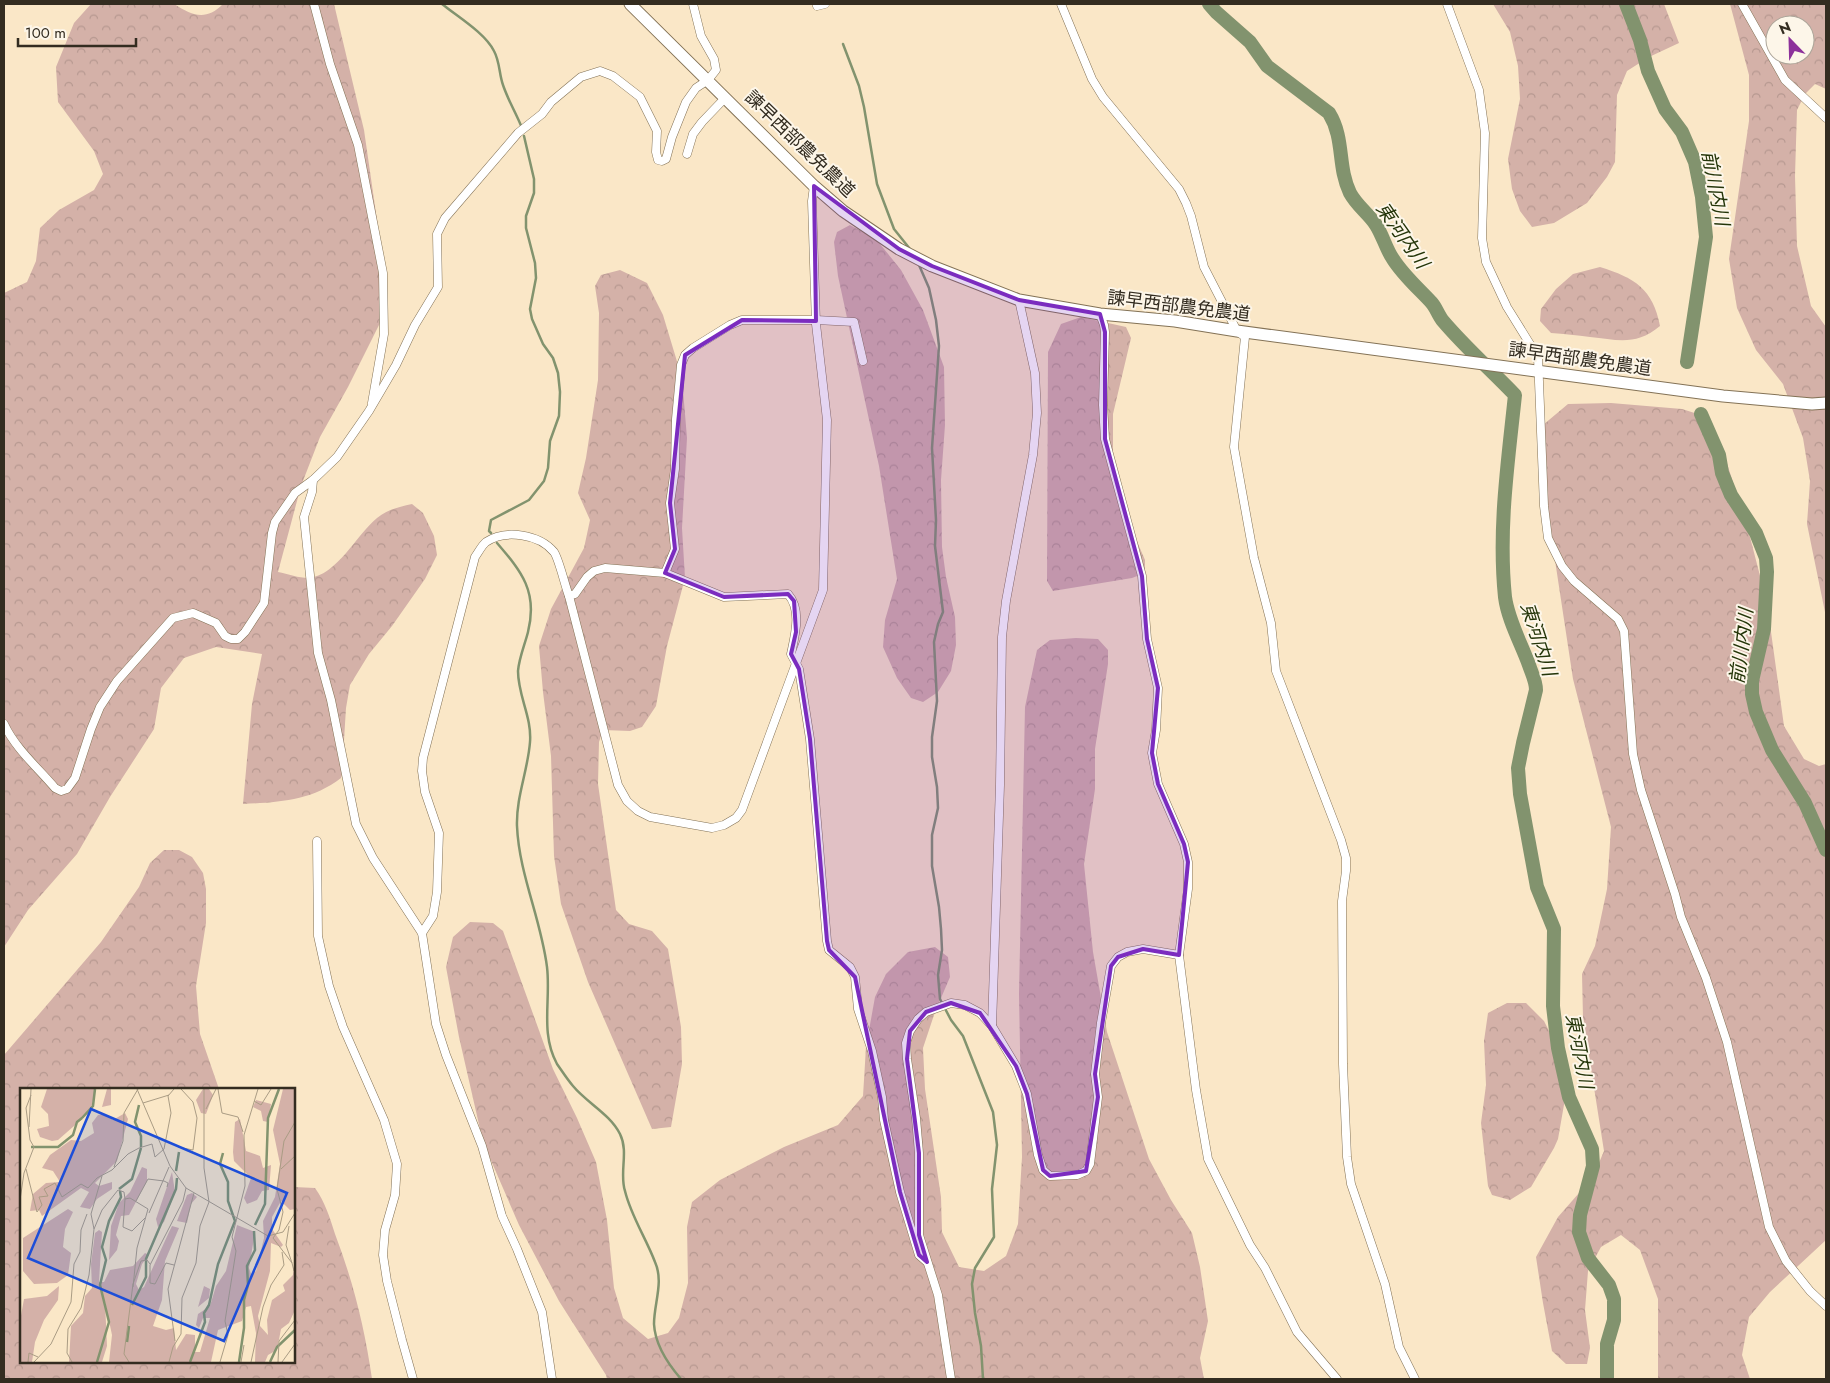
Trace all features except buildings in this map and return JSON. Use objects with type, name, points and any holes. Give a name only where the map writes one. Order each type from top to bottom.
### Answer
[{"type":"street","points":[[314,4],[330,64],[358,145],[383,273],[384,334],[371,408]]},
{"type":"street","name":"諫早西部農免農道","points":[[630,4],[814,186],[844,211],[899,249],[932,266],[1019,300],[1100,314],[1175,321],[1237,331],[1723,396],[1812,404],[1826,402]]},
{"type":"street","points":[[4,724],[7,732],[20,748],[55,788],[61,791],[67,788],[75,778],[91,729],[104,701],[117,681],[173,618],[193,614],[216,623],[225,636],[231,639],[238,639],[245,632],[264,603],[275,522],[295,493],[313,480],[336,457],[371,408],[396,365],[415,325],[438,287],[437,234],[445,218],[510,140],[542,114],[551,102],[582,77],[600,71],[613,76],[640,98],[654,121],[657,131],[656,152],[658,160],[666,159],[672,137],[686,102],[696,88],[708,80],[716,70],[714,59],[701,36],[693,4]]},
{"type":"street","points":[[1061,4],[1092,79],[1103,97],[1179,189],[1186,203],[1204,267],[1237,331],[1245,337],[1234,447],[1254,558],[1271,623],[1276,671],[1341,840],[1346,858],[1342,901],[1343,1064],[1347,1157],[1351,1184],[1380,1267],[1399,1347],[1415,1379]]},
{"type":"street","points":[[1447,4],[1479,90],[1485,133],[1482,238],[1486,262],[1507,306],[1538,357],[1544,506],[1548,538],[1562,566],[1574,581],[1618,618],[1624,631],[1633,754],[1641,790],[1681,917],[1706,978],[1727,1042],[1769,1227],[1786,1261],[1810,1291],[1826,1306]]},
{"type":"street","points":[[1742,4],[1785,80],[1826,118]]},
{"type":"street","points":[[688,154],[693,134],[726,98]]},
{"type":"street","points":[[422,933],[433,916],[437,892],[439,833],[425,792],[422,772],[423,758],[475,557],[486,542],[502,534],[520,535],[542,541],[555,553],[569,596],[618,786],[627,801],[638,811],[650,817],[712,828],[724,825],[736,818],[742,810],[823,590],[827,420],[816,320],[812,201],[814,186]]},
{"type":"street","points":[[992,1026],[1001,767],[1002,638],[1006,601],[1033,455],[1037,414],[1035,373],[1019,300]]},
{"type":"street","points":[[1100,314],[1105,332],[1103,405],[1105,439],[1142,576],[1147,639],[1158,688],[1156,730],[1152,753],[1158,784],[1184,844],[1188,862],[1188,889],[1179,955],[1196,1090],[1208,1159],[1250,1245],[1265,1268],[1297,1332],[1338,1379]]},
{"type":"street","points":[[665,573],[675,549],[670,503],[681,365],[685,355],[730,324],[742,320],[816,320],[854,322],[864,361]]},
{"type":"street","points":[[313,480],[312,492],[304,517],[318,654],[331,700],[356,824],[374,858],[422,933],[436,1024],[446,1055],[482,1146],[502,1216],[542,1312],[552,1379]]},
{"type":"street","points":[[569,596],[575,594],[594,572],[605,568],[665,573],[724,597],[788,594],[794,601],[796,632],[791,654],[799,669],[810,739],[827,941],[829,950],[850,967],[855,977],[858,1008],[872,1051],[882,1097],[884,1120],[900,1192],[919,1255],[927,1262]]},
{"type":"street","points":[[317,841],[318,936],[329,986],[343,1028],[384,1120],[397,1164],[395,1195],[385,1230],[383,1256],[389,1290],[413,1379]]},
{"type":"street","points":[[950,1379],[938,1295],[919,1235],[919,1153],[906,1043],[910,1031],[918,1019],[926,1012],[951,1003],[965,1005],[980,1013],[992,1026],[1016,1066],[1027,1094],[1038,1156],[1043,1170],[1050,1176],[1077,1175],[1086,1171],[1090,1164],[1098,1097],[1095,1074],[1101,1023],[1111,966],[1118,957],[1128,952],[1143,949],[1179,955]]},
{"type":"highlighted area","points":[[814,186],[899,249],[932,266],[1019,300],[1100,314],[1105,332],[1105,439],[1142,576],[1147,639],[1158,688],[1152,753],[1158,784],[1184,844],[1188,862],[1179,955],[1143,949],[1118,957],[1111,966],[1095,1074],[1098,1097],[1086,1171],[1050,1176],[1043,1170],[1027,1094],[1016,1066],[980,1013],[951,1003],[926,1012],[910,1031],[907,1059],[919,1153],[919,1235],[927,1262],[919,1255],[900,1192],[855,977],[829,950],[827,941],[810,739],[799,669],[791,654],[796,632],[794,601],[788,594],[724,597],[665,573],[675,549],[670,503],[685,355],[742,320],[816,321]]},
{"type":"green space","points":[[91,4],[174,4],[193,14],[205,15],[223,4],[334,4],[364,130],[378,227],[382,319],[348,387],[320,437],[301,486],[278,572],[305,578],[318,576],[337,563],[377,518],[393,509],[412,504],[423,513],[434,536],[437,555],[425,579],[392,626],[369,654],[350,685],[346,708],[345,760],[341,778],[330,786],[307,796],[282,801],[243,804],[252,704],[262,654],[216,647],[184,658],[161,688],[154,729],[110,797],[77,854],[28,910],[4,947],[4,293],[27,282],[36,261],[40,228],[59,210],[94,190],[103,174],[94,151],[58,102],[56,67],[74,23]]},
{"type":"green space","points":[[1493,4],[1664,4],[1679,43],[1649,57],[1627,71],[1617,95],[1615,162],[1607,177],[1587,203],[1554,223],[1532,227],[1520,211],[1512,189],[1508,159],[1520,99],[1518,66],[1510,32]]},
{"type":"green space","points":[[1730,4],[1826,4],[1826,89],[1815,84],[1805,94],[1797,110],[1795,176],[1797,246],[1811,306],[1826,327],[1826,617],[1807,524],[1810,481],[1803,438],[1783,384],[1756,350],[1737,308],[1729,259],[1749,121],[1749,75]]},
{"type":"green space","points":[[850,225],[876,239],[901,270],[923,310],[944,367],[945,425],[941,480],[942,547],[946,577],[955,617],[956,645],[951,671],[938,692],[923,702],[911,698],[897,678],[883,647],[885,620],[897,579],[879,466],[838,276],[834,242],[837,232]]},
{"type":"green space","points":[[1600,267],[1633,281],[1640,287],[1653,303],[1660,326],[1643,337],[1626,340],[1551,333],[1540,321],[1541,309],[1556,289],[1573,274]]},
{"type":"green space","points":[[620,270],[647,283],[663,315],[682,378],[687,438],[682,528],[685,578],[667,646],[656,706],[642,727],[630,731],[603,730],[599,742],[598,784],[616,910],[629,924],[652,931],[668,949],[681,1027],[682,1064],[671,1127],[652,1129],[588,982],[561,904],[554,856],[551,756],[539,646],[551,609],[584,548],[590,520],[578,493],[586,458],[598,380],[599,313],[595,286],[601,275]]},
{"type":"green space","points":[[1081,317],[1126,327],[1131,338],[1113,414],[1113,457],[1136,539],[1145,560],[1145,573],[1132,578],[1053,591],[1047,581],[1048,352],[1061,324]]},
{"type":"green space","points":[[1611,403],[1682,409],[1704,416],[1726,460],[1750,537],[1767,603],[1784,726],[1804,759],[1819,766],[1826,764],[1826,1240],[1770,1292],[1749,1317],[1742,1355],[1750,1379],[1658,1379],[1658,1299],[1640,1250],[1621,1235],[1601,1247],[1588,1271],[1585,1310],[1590,1348],[1587,1364],[1566,1364],[1552,1351],[1536,1257],[1558,1217],[1593,1177],[1604,1151],[1583,1018],[1582,974],[1595,946],[1607,889],[1611,827],[1573,679],[1543,481],[1543,425],[1568,404]]},
{"type":"green space","points":[[1098,639],[1108,650],[1108,664],[1095,749],[1095,789],[1084,864],[1093,952],[1107,1032],[1149,1159],[1171,1200],[1192,1233],[1200,1267],[1208,1321],[1200,1358],[1204,1379],[607,1379],[559,1301],[519,1225],[483,1142],[459,1037],[446,967],[453,937],[470,922],[493,923],[503,931],[553,1069],[596,1162],[607,1220],[614,1288],[623,1318],[648,1339],[668,1333],[679,1318],[688,1283],[687,1227],[692,1202],[720,1180],[784,1147],[838,1125],[863,1096],[866,1047],[875,997],[886,974],[908,952],[935,947],[948,957],[950,977],[935,1012],[923,1048],[925,1089],[941,1197],[942,1232],[959,1267],[984,1271],[1006,1256],[1018,1224],[1022,1157],[1019,994],[1025,707],[1037,650],[1050,640]]},
{"type":"green space","points":[[164,850],[179,850],[192,857],[203,873],[206,889],[206,923],[196,986],[200,1034],[219,1088],[20,1088],[20,1363],[295,1363],[295,1187],[315,1188],[329,1216],[353,1287],[366,1342],[372,1379],[4,1379],[4,1055],[101,942],[139,887],[150,863]]},
{"type":"green space","points":[[1507,1003],[1526,1003],[1544,1021],[1556,1045],[1565,1099],[1558,1139],[1554,1148],[1531,1187],[1510,1200],[1492,1195],[1488,1186],[1481,1123],[1486,1085],[1484,1041],[1488,1013]]},
{"type":"waterway","points":[[442,4],[471,26],[490,44],[497,59],[505,91],[522,128]]},
{"type":"waterway","name":"東河内川","points":[[1209,4],[1250,42],[1267,66],[1329,113],[1337,133],[1343,173],[1350,193],[1376,225],[1393,259],[1406,276],[1433,304],[1441,319],[1451,331],[1515,395],[1503,521],[1503,572],[1505,597],[1509,614],[1534,678],[1536,690],[1518,768],[1520,794],[1537,887],[1554,929],[1553,1006],[1558,1048],[1569,1097],[1592,1149],[1593,1166],[1580,1215],[1579,1232],[1588,1258],[1609,1285],[1614,1299],[1614,1320],[1607,1344],[1607,1379]]},
{"type":"waterway","name":"前川内川","points":[[1626,4],[1640,40],[1648,71],[1665,109],[1682,132],[1695,162],[1702,197],[1706,237],[1687,362]]},
{"type":"waterway","points":[[843,44],[859,86],[877,184],[894,229],[910,249]]},
{"type":"waterway","points":[[491,533],[489,531],[491,520],[529,500],[544,481],[548,468],[550,441],[559,416],[560,392],[558,373],[553,358],[543,344],[532,319],[530,309],[536,278],[535,263],[526,228],[526,216],[534,193],[534,179],[524,136]]},
{"type":"waterway","points":[[919,265],[929,288],[939,346],[932,448],[936,520],[935,546],[943,612],[934,642],[937,701],[932,737],[932,757],[938,808],[932,835],[932,866],[941,929],[942,950],[938,975],[940,999],[951,1020],[963,1036],[993,1112],[997,1145],[992,1189],[994,1237],[975,1268],[972,1284],[981,1346],[983,1379]]},
{"type":"waterway","name":"前川内川","points":[[1701,414],[1719,455],[1722,473],[1731,495],[1756,533],[1766,558],[1764,629],[1752,681],[1752,694],[1756,712],[1772,750],[1805,803],[1826,850]]},
{"type":"waterway","points":[[497,543],[526,583],[531,605],[531,618],[518,671],[520,689],[529,724],[530,742],[518,805],[517,826],[522,862],[540,931],[547,967],[547,1028],[549,1040],[557,1064],[569,1081],[610,1120],[623,1141],[623,1184],[631,1209],[658,1270],[659,1285],[654,1316],[655,1332],[663,1354],[681,1379]]}]
